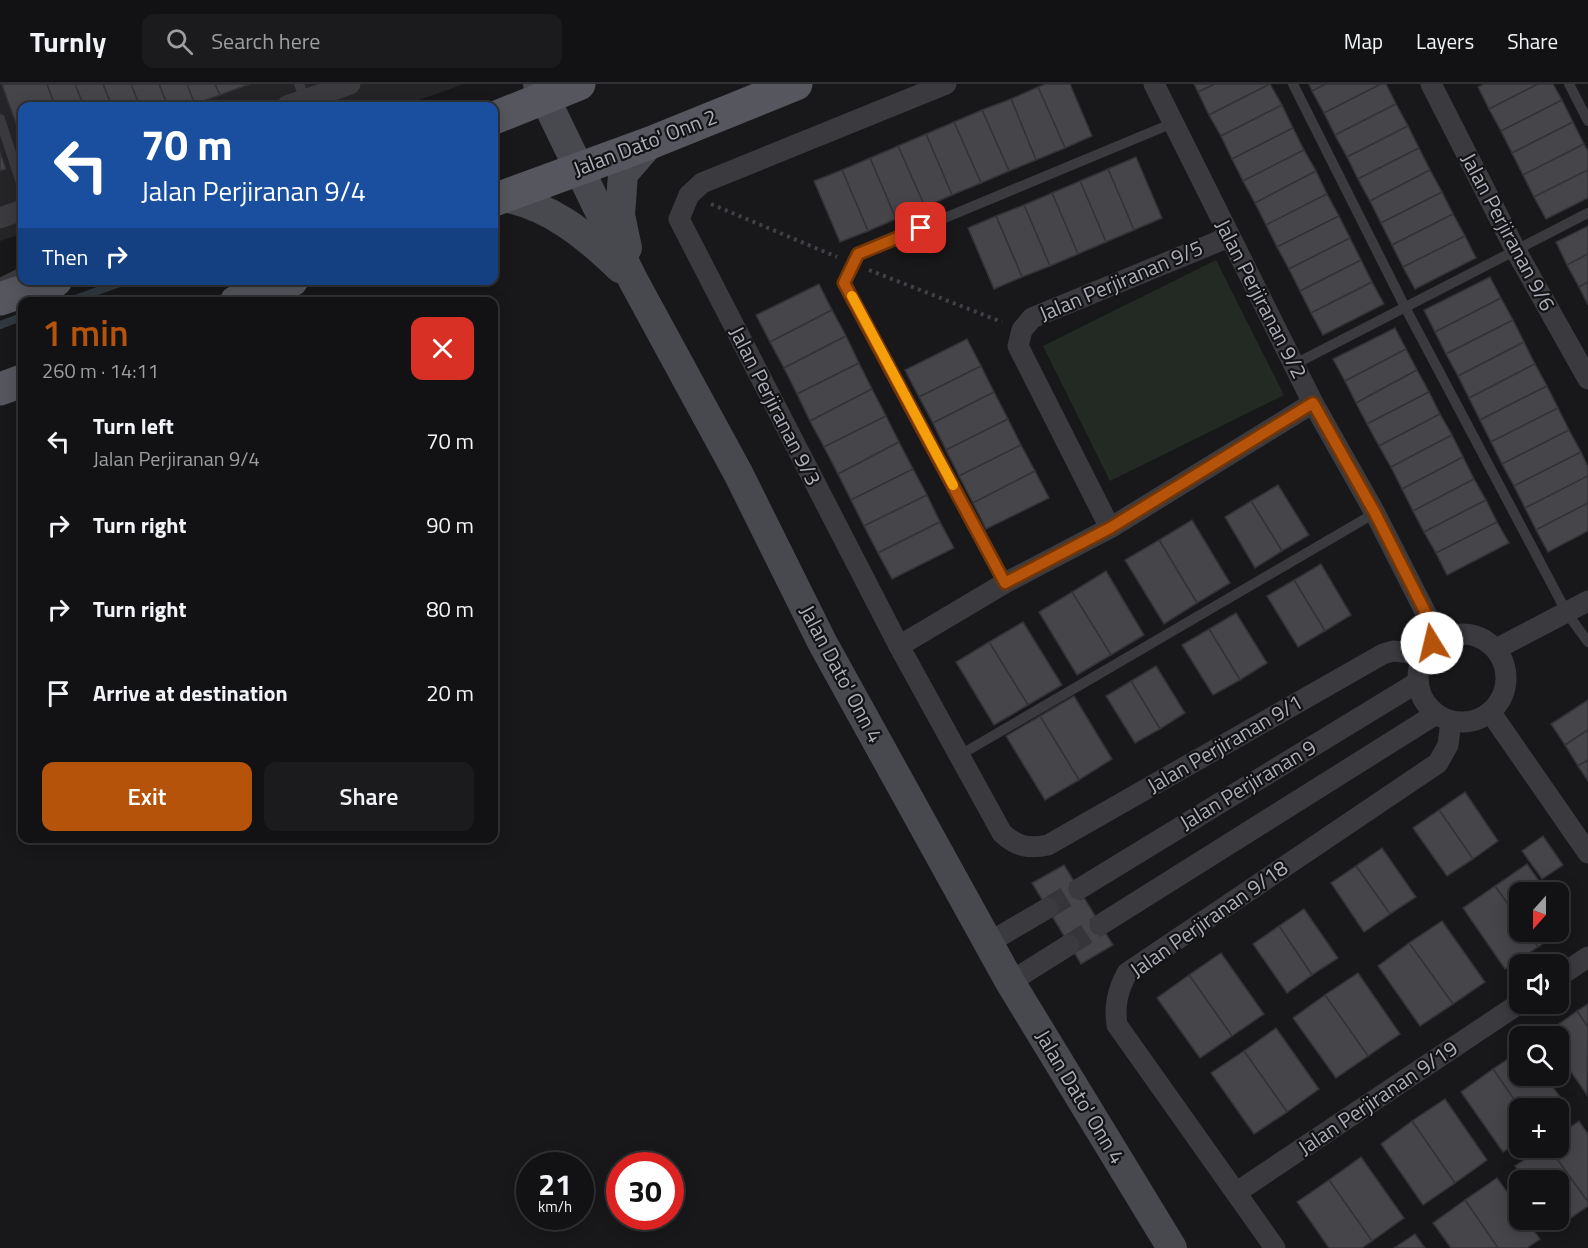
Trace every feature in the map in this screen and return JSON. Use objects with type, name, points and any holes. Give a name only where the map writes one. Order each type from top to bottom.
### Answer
[{"type":"main road","points":[[498,116],[541,91],[579,84]]},
{"type":"main road","name":"Jalan Dato' Onn 2","points":[[498,199],[650,143],[796,84]]},
{"type":"main road","name":"Jalan Dato' Onn 4","points":[[541,91],[633,280],[738,472],[822,642],[1010,982],[1172,1248]]},
{"type":"main road","points":[[633,280],[620,215],[620,194],[623,174],[650,143]]},
{"type":"main road","points":[[498,199],[538,206],[568,224],[605,253],[633,280]]},
{"type":"main road","points":[[0,299],[41,285]]},
{"type":"main road","points":[[249,297],[279,285]]},
{"type":"main road","points":[[0,389],[18,382]]},
{"type":"street","points":[[297,97],[350,84]]},
{"type":"street","points":[[688,195],[702,183],[946,84]]},
{"type":"street","name":"Jalan Perjiranan 9/2","points":[[1154,84],[1313,403],[1375,513],[1431,647]]},
{"type":"street","name":"Jalan Perjiranan 9/6","points":[[1431,84],[1515,249],[1588,379]]},
{"type":"street","name":"Jalan Perjiranan 9/3","points":[[688,195],[679,219],[899,646],[1002,833],[1012,843],[1030,848]]},
{"type":"street","points":[[0,218],[18,211]]},
{"type":"street","name":"Jalan Perjiranan 9/5","points":[[1110,528],[1018,346],[1022,330],[1032,318],[1229,237]]},
{"type":"street","points":[[899,646],[1005,583],[1110,528],[1313,403]]},
{"type":"street","points":[[1496,649],[1588,601]]},
{"type":"street","points":[[1458,633],[1472,634],[1485,640],[1496,649],[1503,661],[1505,689],[1491,713],[1465,723],[1443,718],[1420,694],[1418,666],[1431,647],[1458,633]]},
{"type":"street","name":"Jalan Perjiranan 9/1","points":[[1030,848],[1048,845],[1383,654],[1431,647]]},
{"type":"street","name":"Jalan Perjiranan 9","points":[[1079,889],[1418,682]]},
{"type":"street","points":[[1491,713],[1588,853]]},
{"type":"street","name":"Jalan Perjiranan 9","points":[[1100,925],[1443,718]]},
{"type":"street","name":"Jalan Perjiranan 9/18","points":[[1275,1248],[1117,1025],[1115,1010],[1120,987],[1127,973],[1438,763],[1448,745],[1443,718]]},
{"type":"street","points":[[988,943],[1048,908]]},
{"type":"street","points":[[1010,982],[1070,945]]},
{"type":"street","points":[[1569,970],[1588,957]]},
{"type":"street","name":"Jalan Perjiranan 9/19","points":[[1237,1192],[1509,1010]]},
{"type":"lane","points":[[1293,84],[1405,307],[1567,613],[1588,642]]},
{"type":"lane","points":[[1569,84],[1588,121]]},
{"type":"lane","points":[[0,119],[18,174]]},
{"type":"lane","points":[[1005,583],[844,283],[858,254],[1173,123]]},
{"type":"lane","points":[[1295,364],[1588,213]]},
{"type":"lane","points":[[0,283],[18,274]]},
{"type":"lane","points":[[960,755],[1375,513]]},
{"type":"path","points":[[688,195],[1022,330]]},
{"type":"shaded area","points":[[0,84],[464,84],[413,102],[18,102],[18,235],[0,241]]},
{"type":"shaded area","points":[[1216,260],[1284,395],[1110,481],[1043,346]]},
{"type":"building","points":[[47,84],[54,102],[18,102],[18,129],[2,85]]},
{"type":"building","points":[[47,84],[75,84],[82,102],[54,102]]},
{"type":"building","points":[[75,84],[103,84],[110,102],[82,102]]},
{"type":"building","points":[[103,84],[131,84],[138,102],[110,102]]},
{"type":"building","points":[[131,84],[159,84],[166,102],[138,102]]},
{"type":"building","points":[[159,84],[187,84],[194,102],[166,102]]},
{"type":"building","points":[[187,84],[215,84],[220,95],[194,102]]},
{"type":"building","points":[[215,84],[250,84],[220,95]]},
{"type":"building","points":[[1046,84],[1070,84],[1092,136],[1065,148],[1038,87]]},
{"type":"building","points":[[1194,84],[1215,84],[1198,92]]},
{"type":"building","points":[[1215,84],[1270,84],[1209,115],[1198,92]]},
{"type":"building","points":[[1270,84],[1282,105],[1221,136],[1209,115]]},
{"type":"building","points":[[1309,84],[1326,84],[1312,91]]},
{"type":"building","points":[[1326,84],[1381,84],[1324,113],[1312,91]]},
{"type":"building","points":[[1381,84],[1386,84],[1396,104],[1335,135],[1324,113]]},
{"type":"building","points":[[1484,84],[1538,84],[1489,109],[1478,87]]},
{"type":"building","points":[[1538,84],[1553,84],[1562,100],[1501,131],[1489,109]]},
{"type":"building","points":[[1038,87],[1065,148],[1036,160],[1011,99]]},
{"type":"building","points":[[1011,99],[1036,160],[1009,171],[982,110]]},
{"type":"building","points":[[1562,100],[1573,122],[1512,153],[1501,131]]},
{"type":"building","points":[[1396,104],[1408,126],[1347,157],[1335,135]]},
{"type":"building","points":[[1282,105],[1293,128],[1232,159],[1221,136]]},
{"type":"building","points":[[982,110],[1009,171],[981,183],[954,122]]},
{"type":"building","points":[[954,122],[981,183],[952,195],[926,134]]},
{"type":"building","points":[[1573,122],[1584,144],[1523,175],[1512,153]]},
{"type":"building","points":[[1408,126],[1419,148],[1358,179],[1347,157]]},
{"type":"building","points":[[1293,128],[1304,150],[1243,181],[1232,159]]},
{"type":"building","points":[[926,134],[952,195],[925,207],[898,146]]},
{"type":"building","points":[[1584,144],[1588,151],[1588,170],[1534,197],[1523,175]]},
{"type":"building","points":[[898,146],[925,207],[896,219],[870,158]]},
{"type":"building","points":[[1419,148],[1430,170],[1370,201],[1358,179]]},
{"type":"building","points":[[1304,150],[1316,171],[1255,203],[1243,181]]},
{"type":"building","points":[[0,152],[6,169],[0,171]]},
{"type":"building","points":[[1136,157],[1162,218],[1134,230],[1108,169]]},
{"type":"building","points":[[870,158],[896,219],[868,231],[842,170]]},
{"type":"building","points":[[1108,169],[1134,230],[1106,242],[1080,181]]},
{"type":"building","points":[[842,170],[868,231],[840,242],[814,181]]},
{"type":"building","points":[[1430,170],[1442,192],[1381,223],[1370,201]]},
{"type":"building","points":[[1588,170],[1588,198],[1546,219],[1534,197]]},
{"type":"building","points":[[1316,171],[1327,194],[1266,225],[1255,203]]},
{"type":"building","points":[[1080,181],[1106,242],[1078,254],[1052,193]]},
{"type":"building","points":[[1442,192],[1453,214],[1392,245],[1381,223]]},
{"type":"building","points":[[1052,193],[1078,254],[1050,266],[1024,205]]},
{"type":"building","points":[[1327,194],[1339,216],[1277,247],[1266,225]]},
{"type":"building","points":[[1024,205],[1050,266],[1022,277],[996,216]]},
{"type":"building","points":[[1453,214],[1465,236],[1403,267],[1392,245]]},
{"type":"building","points":[[996,216],[1022,277],[994,289],[968,228]]},
{"type":"building","points":[[1339,216],[1350,238],[1289,269],[1277,247]]},
{"type":"building","points":[[1588,226],[1588,254],[1567,265],[1556,242]]},
{"type":"building","points":[[1465,236],[1476,258],[1415,289],[1403,267]]},
{"type":"building","points":[[1350,238],[1361,260],[1300,291],[1289,269]]},
{"type":"building","points":[[1588,254],[1588,282],[1579,287],[1567,265]]},
{"type":"building","points":[[1361,260],[1372,282],[1311,313],[1300,291]]},
{"type":"building","points":[[1490,277],[1501,298],[1435,332],[1424,310]]},
{"type":"building","points":[[1372,282],[1384,304],[1323,335],[1311,313]]},
{"type":"building","points":[[1588,282],[1588,305],[1579,287]]},
{"type":"building","points":[[819,284],[832,310],[770,342],[756,315]]},
{"type":"building","points":[[1501,298],[1513,320],[1446,354],[1435,332]]},
{"type":"building","points":[[832,310],[846,336],[784,368],[770,342]]},
{"type":"building","points":[[1513,320],[1524,342],[1458,376],[1446,354]]},
{"type":"building","points":[[1395,328],[1406,349],[1345,381],[1333,359]]},
{"type":"building","points":[[846,336],[859,363],[797,394],[784,368]]},
{"type":"building","points":[[967,339],[981,366],[919,397],[905,370]]},
{"type":"building","points":[[1524,342],[1535,364],[1469,398],[1458,376]]},
{"type":"building","points":[[1406,349],[1417,370],[1356,403],[1345,381]]},
{"type":"building","points":[[859,363],[872,389],[810,421],[797,394]]},
{"type":"building","points":[[1535,364],[1547,386],[1480,420],[1469,398]]},
{"type":"building","points":[[981,366],[994,392],[933,423],[919,397]]},
{"type":"building","points":[[1417,370],[1429,392],[1367,424],[1356,403]]},
{"type":"building","points":[[1547,386],[1558,408],[1491,442],[1480,420]]},
{"type":"building","points":[[872,389],[886,416],[824,447],[810,421]]},
{"type":"building","points":[[994,392],[1008,419],[946,450],[933,423]]},
{"type":"building","points":[[1429,392],[1440,414],[1379,446],[1367,424]]},
{"type":"building","points":[[1558,408],[1569,430],[1502,464],[1491,442]]},
{"type":"building","points":[[1440,414],[1452,435],[1391,467],[1379,446]]},
{"type":"building","points":[[886,416],[899,442],[838,474],[824,447]]},
{"type":"building","points":[[1008,419],[1021,445],[959,476],[946,450]]},
{"type":"building","points":[[1569,430],[1581,452],[1514,486],[1502,464]]},
{"type":"building","points":[[1452,435],[1463,457],[1402,489],[1391,467]]},
{"type":"building","points":[[899,442],[913,469],[851,500],[838,474]]},
{"type":"building","points":[[1021,445],[1035,471],[973,503],[959,476]]},
{"type":"building","points":[[1581,452],[1588,467],[1588,476],[1525,508],[1514,486]]},
{"type":"building","points":[[1463,457],[1474,479],[1413,511],[1402,489]]},
{"type":"building","points":[[913,469],[927,495],[864,526],[851,500]]},
{"type":"building","points":[[1035,471],[1049,498],[986,529],[973,503]]},
{"type":"building","points":[[1588,476],[1588,503],[1536,530],[1525,508]]},
{"type":"building","points":[[1474,479],[1486,500],[1424,532],[1413,511]]},
{"type":"building","points":[[1278,485],[1309,535],[1282,551],[1251,501]]},
{"type":"building","points":[[927,495],[940,522],[878,553],[864,526]]},
{"type":"building","points":[[1486,500],[1497,522],[1436,553],[1424,532]]},
{"type":"building","points":[[1251,501],[1282,551],[1255,568],[1225,517]]},
{"type":"building","points":[[1588,503],[1588,531],[1548,552],[1536,530]]},
{"type":"building","points":[[1192,520],[1230,583],[1197,603],[1159,540]]},
{"type":"building","points":[[940,522],[954,548],[892,579],[878,553]]},
{"type":"building","points":[[1497,522],[1509,543],[1447,575],[1436,553]]},
{"type":"building","points":[[1159,540],[1197,603],[1164,624],[1125,560]]},
{"type":"building","points":[[1321,564],[1351,615],[1325,631],[1294,580]]},
{"type":"building","points":[[1106,571],[1144,635],[1111,655],[1072,592]]},
{"type":"building","points":[[1294,580],[1325,631],[1298,647],[1267,596]]},
{"type":"building","points":[[1072,592],[1111,655],[1077,675],[1039,612]]},
{"type":"building","points":[[1236,613],[1267,663],[1240,680],[1209,629]]},
{"type":"building","points":[[1023,622],[1062,685],[1028,705],[989,642]]},
{"type":"building","points":[[1209,629],[1240,680],[1213,695],[1182,645]]},
{"type":"building","points":[[989,642],[1028,705],[994,725],[956,662]]},
{"type":"building","points":[[1156,666],[1185,713],[1160,729],[1131,681]]},
{"type":"building","points":[[1131,681],[1160,729],[1135,743],[1106,696]]},
{"type":"building","points":[[1074,696],[1112,759],[1079,780],[1040,716]]},
{"type":"building","points":[[1588,700],[1588,730],[1565,745],[1551,724]]},
{"type":"building","points":[[1040,716],[1079,780],[1045,800],[1006,736]]},
{"type":"building","points":[[1588,730],[1588,760],[1578,766],[1565,745]]},
{"type":"building","points":[[1588,760],[1588,781],[1578,766]]},
{"type":"building","points":[[1465,792],[1498,841],[1473,859],[1439,810]]},
{"type":"building","points":[[1439,810],[1473,859],[1447,876],[1413,828]]},
{"type":"building","points":[[1543,836],[1563,865],[1542,879],[1522,851]]},
{"type":"building","points":[[1382,848],[1416,897],[1390,914],[1356,866]]},
{"type":"building","points":[[1527,864],[1540,882],[1509,882],[1509,906],[1495,886]]},
{"type":"building","points":[[1064,865],[1113,945],[1081,964],[1032,883]]},
{"type":"building","points":[[1356,866],[1390,914],[1364,932],[1331,883]]},
{"type":"building","points":[[1495,886],[1509,906],[1509,942],[1534,942],[1538,947],[1528,954],[1509,954],[1509,966],[1505,969],[1463,908]]},
{"type":"building","points":[[1304,909],[1338,958],[1312,975],[1279,926]]},
{"type":"building","points":[[1442,921],[1485,982],[1453,1004],[1409,943]]},
{"type":"building","points":[[1279,926],[1312,975],[1287,993],[1253,944]]},
{"type":"building","points":[[1534,942],[1545,942],[1538,947]]},
{"type":"building","points":[[1409,943],[1453,1004],[1420,1026],[1378,966]]},
{"type":"building","points":[[1221,953],[1264,1014],[1232,1036],[1189,975]]},
{"type":"building","points":[[1358,973],[1400,1034],[1368,1056],[1325,995]]},
{"type":"building","points":[[1189,975],[1232,1036],[1200,1058],[1157,998]]},
{"type":"building","points":[[1325,995],[1368,1056],[1336,1078],[1293,1018]]},
{"type":"building","points":[[1588,1004],[1588,1027],[1577,1011]]},
{"type":"building","points":[[1577,1011],[1588,1027],[1587,1095],[1569,1069],[1569,1026],[1556,1026]]},
{"type":"building","points":[[1276,1028],[1319,1089],[1287,1112],[1244,1051]]},
{"type":"building","points":[[1244,1051],[1287,1112],[1254,1134],[1211,1073]]},
{"type":"building","points":[[1509,1058],[1509,1086],[1552,1086],[1561,1098],[1513,1098],[1493,1069]]},
{"type":"building","points":[[1493,1069],[1513,1098],[1509,1098],[1509,1148],[1503,1152],[1461,1092]]},
{"type":"building","points":[[1445,1099],[1487,1160],[1455,1183],[1412,1121]]},
{"type":"building","points":[[1412,1121],[1455,1183],[1423,1205],[1381,1144]]},
{"type":"building","points":[[1579,1121],[1588,1134],[1588,1202],[1569,1176],[1569,1170],[1565,1170],[1556,1158],[1569,1158],[1569,1128]]},
{"type":"building","points":[[1361,1157],[1404,1218],[1372,1241],[1329,1180]]},
{"type":"building","points":[[1527,1158],[1556,1158],[1565,1170],[1518,1170],[1515,1166]]},
{"type":"building","points":[[1569,1176],[1588,1202],[1588,1206],[1569,1219]]},
{"type":"building","points":[[1497,1178],[1509,1195],[1509,1230],[1533,1230],[1540,1239],[1527,1248],[1498,1248],[1465,1200]]},
{"type":"building","points":[[1329,1180],[1372,1241],[1362,1248],[1329,1248],[1297,1202]]},
{"type":"building","points":[[1465,1200],[1498,1248],[1451,1248],[1433,1223]]},
{"type":"building","points":[[1415,1234],[1425,1248],[1394,1248]]},
{"type":"waterway","points":[[81,297],[114,285]]},
{"type":"waterway","points":[[0,325],[18,318]]},
{"type":"tunnel","points":[[1048,908],[1079,889]]},
{"type":"tunnel","points":[[1069,945],[1100,925]]},
{"type":"slow traffic","points":[[852,296],[953,485]]},
{"type":"route","points":[[921,228],[858,254],[844,283],[1005,583],[1110,528],[1313,403],[1375,513],[1439,639],[1432,643]]}]
